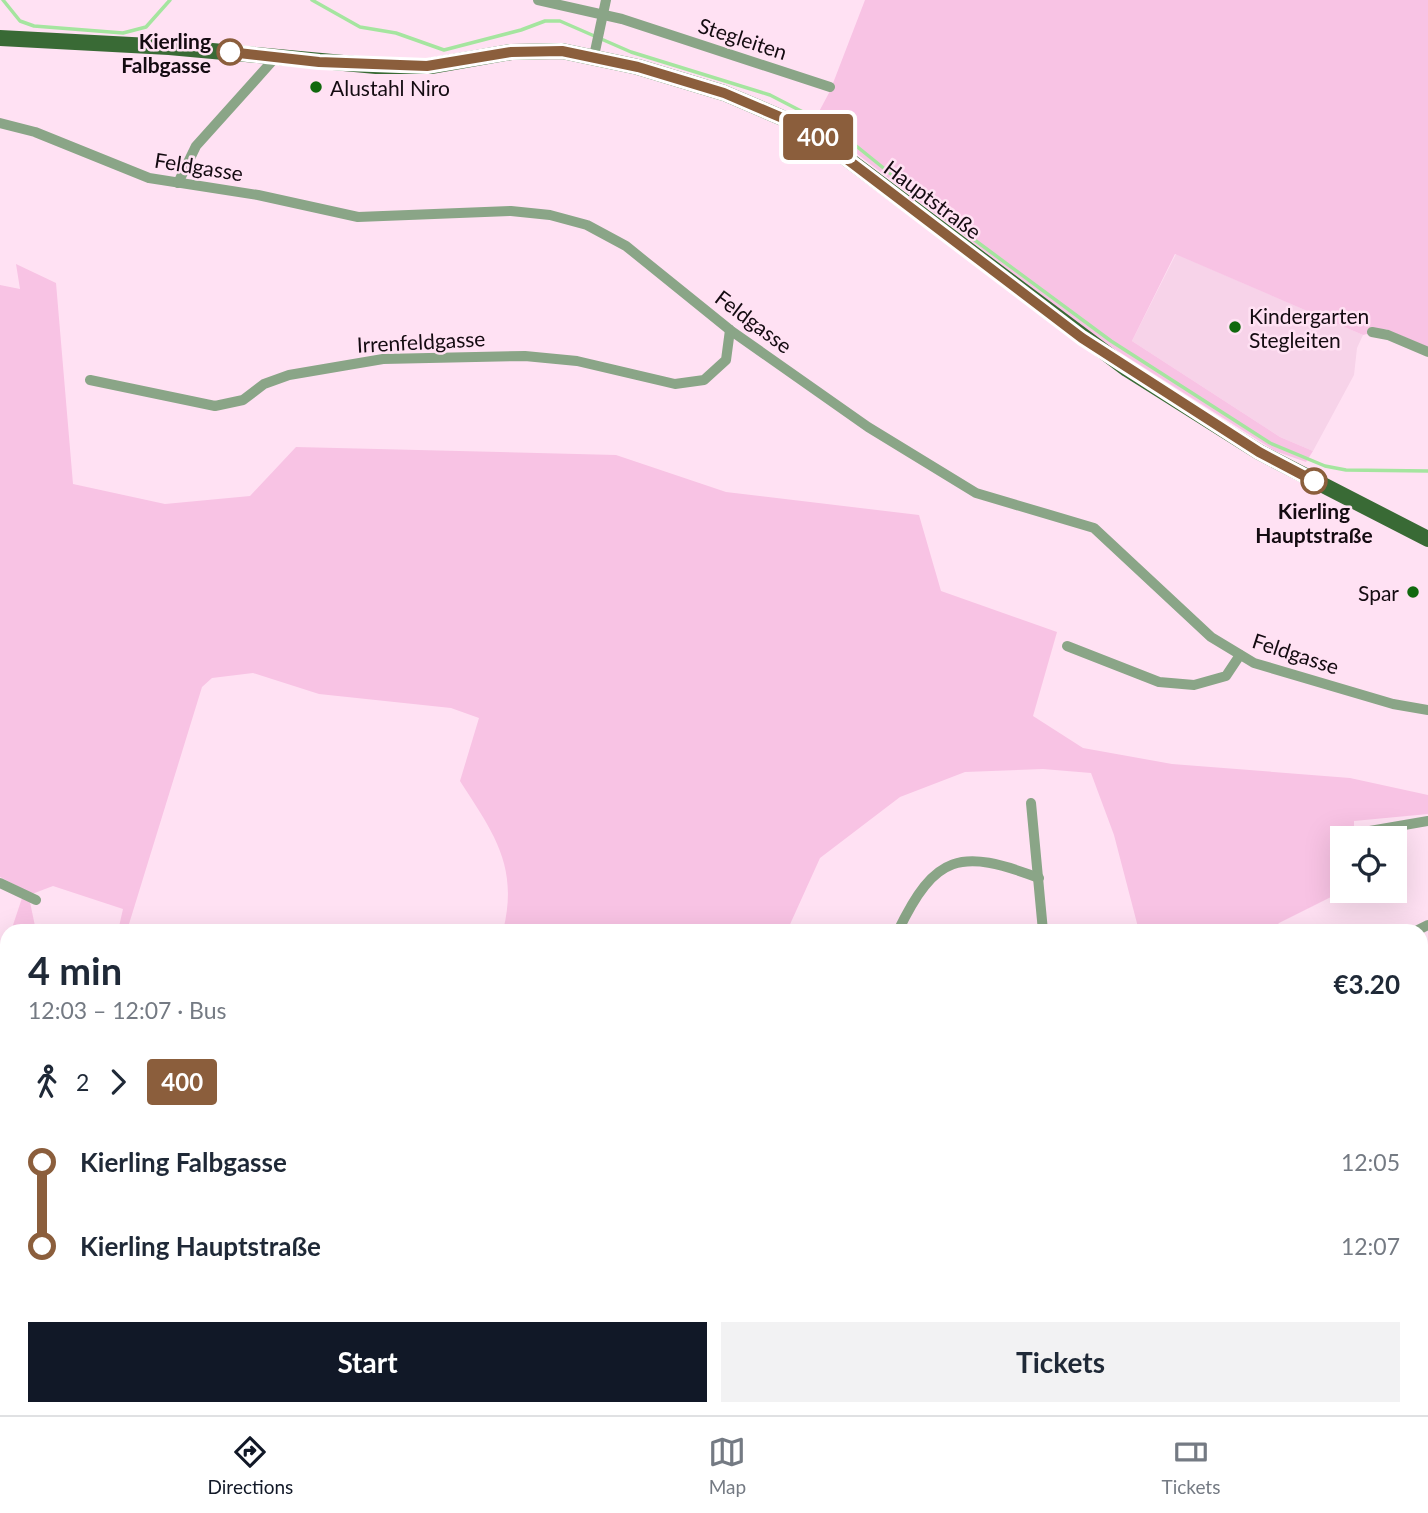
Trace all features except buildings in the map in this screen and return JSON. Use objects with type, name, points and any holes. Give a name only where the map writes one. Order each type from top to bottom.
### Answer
[{"type":"main road","name":"Hauptstraße","points":[[0,38],[72,40],[319,62],[431,66],[528,50],[594,57],[724,93],[806,128],[1127,369],[1259,452],[1428,539]]},
{"type":"street","name":"Stegleiten","points":[[538,0],[831,87]]},
{"type":"street","points":[[594,57],[607,0]]},
{"type":"street","points":[[178,183],[196,146],[275,58]]},
{"type":"street","name":"Feldgasse","points":[[0,123],[35,132],[149,178],[258,195],[358,217],[511,211],[550,215],[586,225],[626,246],[730,330],[868,427],[976,492],[1094,528],[1211,637],[1240,655],[1254,663],[1380,700],[1428,710]]},
{"type":"street","name":"Irrenfeldgasse","points":[[90,380],[215,406],[243,400],[264,384],[289,375],[383,359],[525,356],[577,361],[675,384],[704,380],[726,360],[730,330]]},
{"type":"street","points":[[1372,332],[1388,335],[1428,352]]},
{"type":"street","points":[[1067,646],[1159,682],[1194,685],[1226,676],[1240,655]]},
{"type":"street","points":[[1031,803],[1042,924]]},
{"type":"street","points":[[1399,826],[1428,821]]},
{"type":"street","points":[[901,924],[914,897],[933,874],[962,860],[998,863],[1039,878]]},
{"type":"street","points":[[0,883],[36,900]]},
{"type":"shaded area","points":[[865,0],[1428,0],[1428,347],[1386,329],[1363,335],[1175,254],[1132,341],[1280,437],[1313,451],[1306,462],[1275,451],[1099,339],[814,121],[830,91]]},
{"type":"shaded area","points":[[1176,254],[1363,335],[1357,348],[1354,375],[1313,451],[1280,437],[1132,341]]},
{"type":"shaded area","points":[[16,264],[56,283],[73,484],[165,504],[250,496],[296,447],[616,455],[726,492],[919,515],[941,591],[1057,632],[1033,716],[1083,748],[1172,764],[1350,778],[1428,795],[1428,814],[1354,821],[1354,826],[1330,826],[1330,898],[1278,924],[1137,924],[1114,835],[1091,773],[1043,769],[965,772],[900,797],[820,858],[790,924],[504,924],[508,888],[500,852],[493,835],[460,781],[479,718],[451,708],[319,694],[253,673],[212,678],[202,687],[129,924],[120,924],[123,909],[53,886],[32,894],[0,877],[0,285],[20,289]]},
{"type":"shaded area","points":[[22,898],[30,902],[35,924],[13,924]]},
{"type":"waterway","points":[[3,0],[20,21],[34,26],[123,33],[146,27],[170,0]]},
{"type":"waterway","points":[[312,0],[360,27],[396,33],[444,50],[545,21],[560,21],[631,52],[770,95],[834,128],[949,221],[1111,341],[1270,443],[1325,466],[1346,470],[1428,471]]},
{"type":"bus line","name":"400","points":[[230,52],[319,62],[427,66],[528,50],[562,51],[638,67],[724,93],[806,128],[1082,338],[1259,452],[1314,481]]},
{"type":"place","name":"Kierling Falbgasse","points":[[230,52]]},
{"type":"place","name":"Alustahl Niro","points":[[316,87]]},
{"type":"place","name":"Kindergarten Stegleiten","points":[[1235,327]]},
{"type":"place","name":"Kierling Hauptstraße","points":[[1314,481]]},
{"type":"place","name":"Spar","points":[[1413,592]]}]
